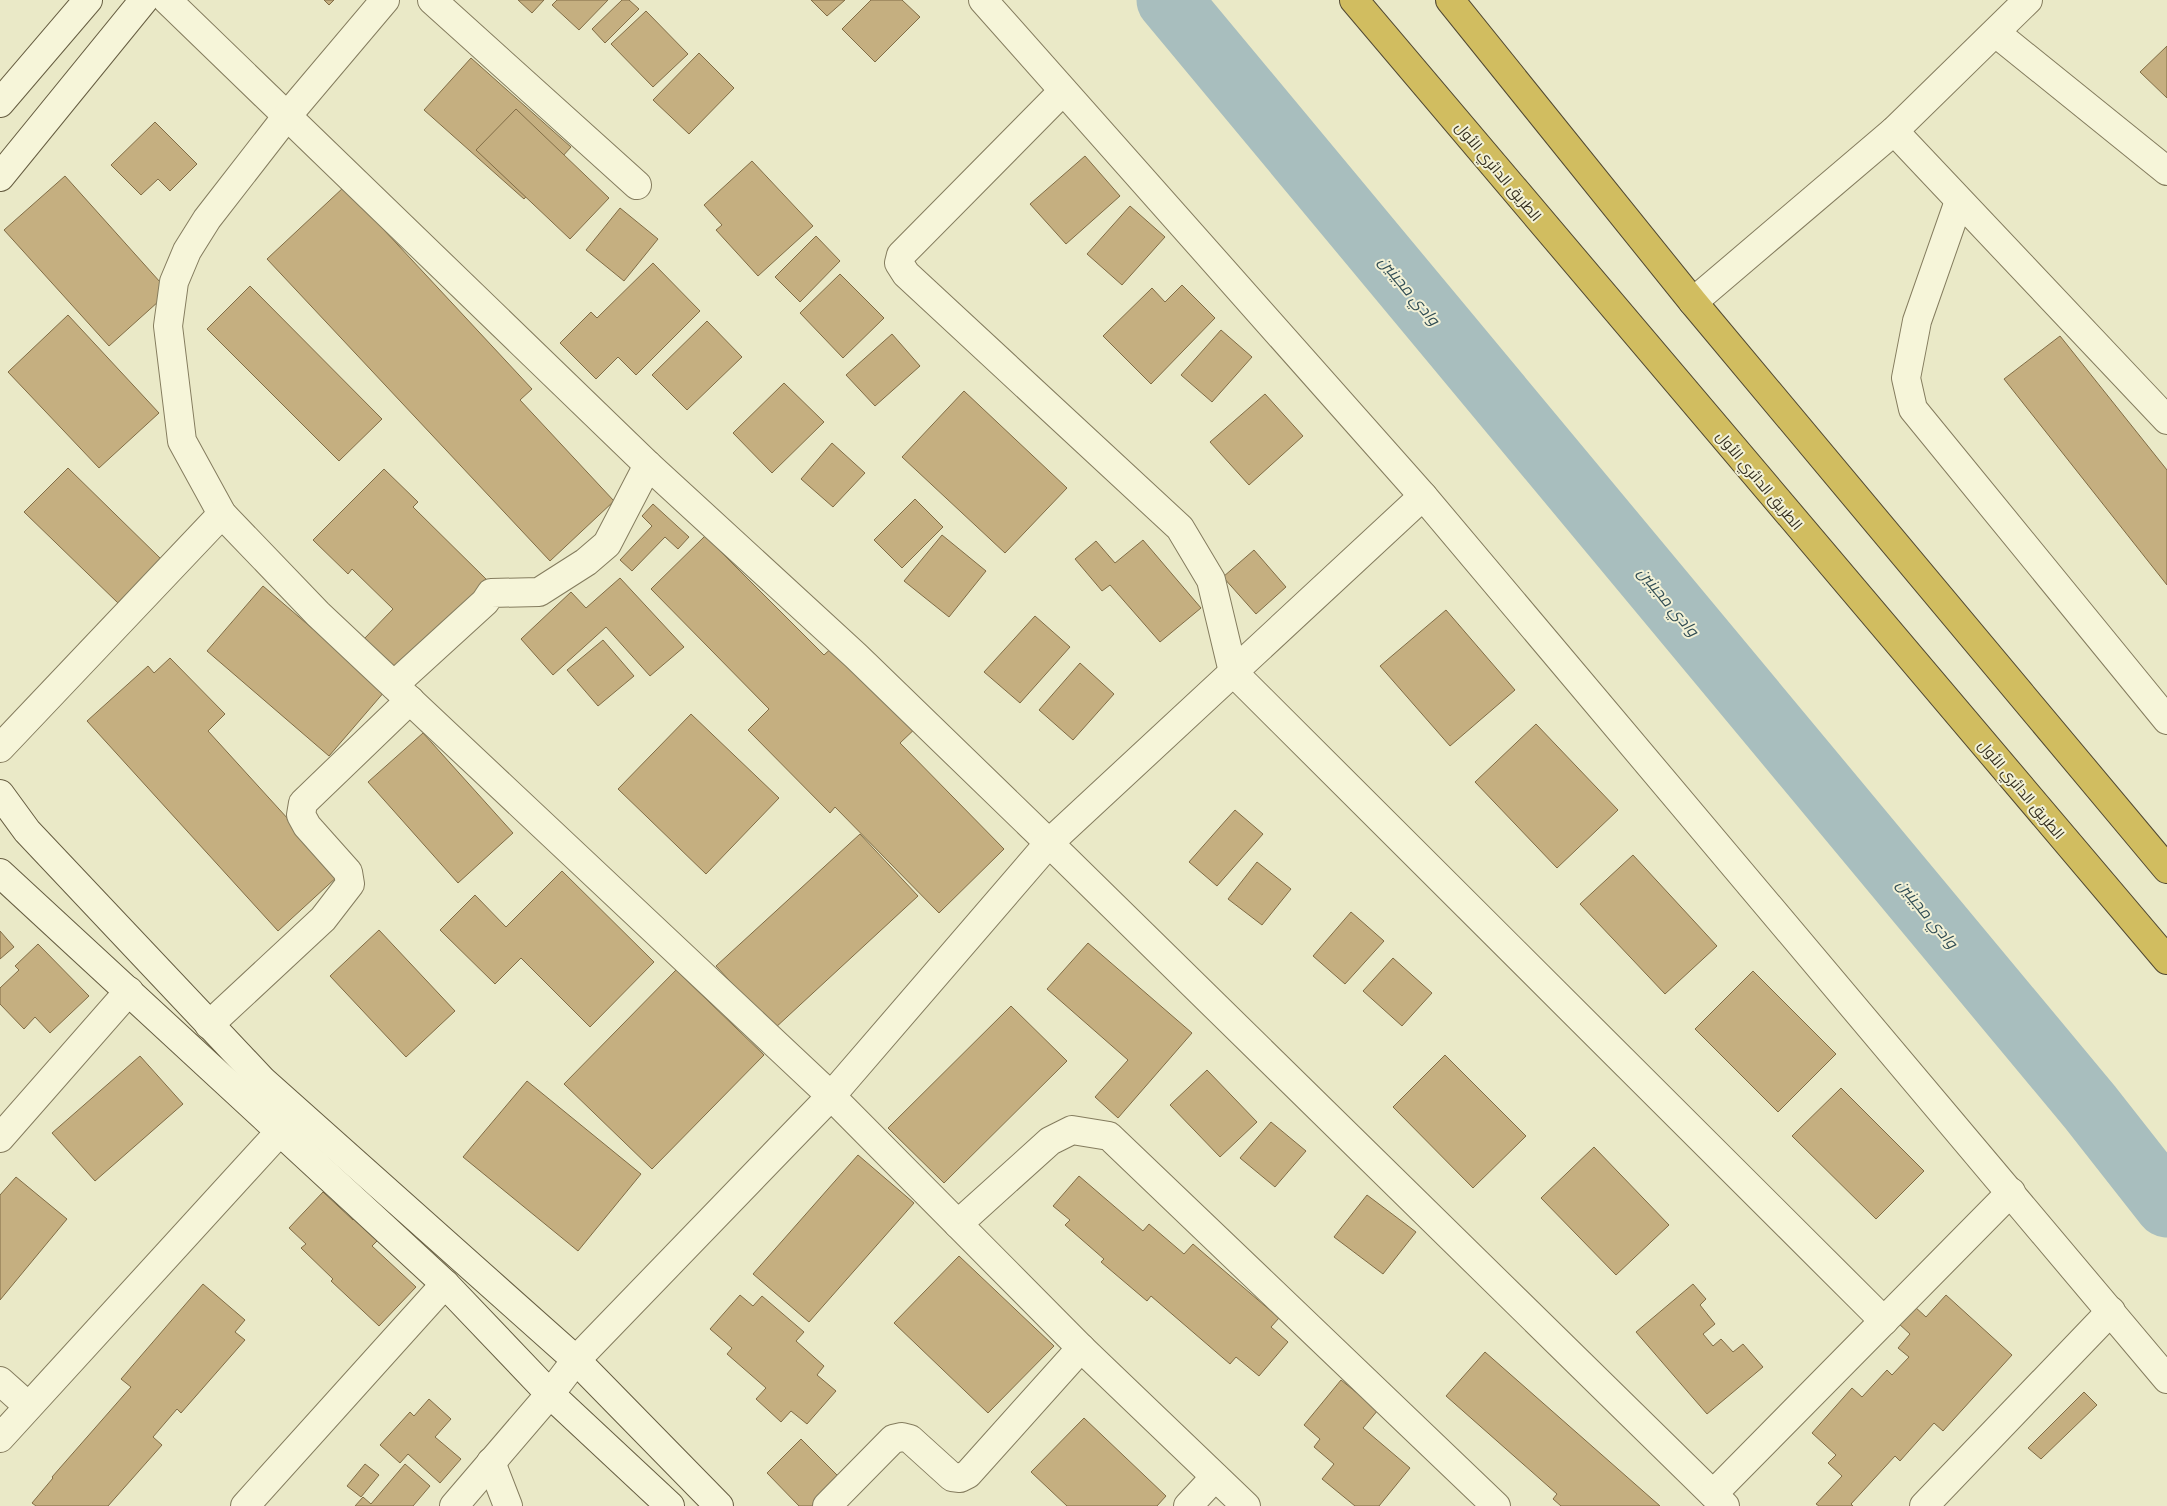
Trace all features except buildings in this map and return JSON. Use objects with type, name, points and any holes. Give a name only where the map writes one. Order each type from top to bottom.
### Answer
[{"type":"highway","name":"الطريق الدائري الأول","points":[[1354,0],[2167,960]]},
{"type":"highway","points":[[1450,0],[1694,302],[2167,869]]},
{"type":"street","points":[[0,103],[88,0]]},
{"type":"street","points":[[0,177],[144,0]]},
{"type":"street","points":[[167,0],[648,465],[856,656],[1719,1500],[1884,1321],[2011,1192]]},
{"type":"street","points":[[385,0],[286,116],[207,218],[187,251],[174,282],[168,326],[182,441],[222,514],[318,614],[831,1096],[1080,1348],[1246,1506]]},
{"type":"street","points":[[432,0],[637,185]]},
{"type":"street","points":[[983,0],[1423,496],[2167,1379]]},
{"type":"street","points":[[1694,302],[1894,131],[2028,0]]},
{"type":"street","points":[[1996,33],[2167,170]]},
{"type":"street","points":[[1063,91],[902,255],[900,263],[906,274],[1180,528],[1211,580],[1233,672],[1884,1321]]},
{"type":"street","points":[[1894,131],[2167,420]]},
{"type":"street","points":[[1959,201],[1918,321],[1906,378],[1913,409],[2167,720]]},
{"type":"street","points":[[209,1025],[323,918],[350,884],[348,872],[307,826],[301,814],[303,802],[485,602],[491,593],[539,592],[571,573],[607,544],[648,465]]},
{"type":"street","points":[[454,1506],[550,1394],[576,1360],[831,1096],[1049,843],[1423,496]]},
{"type":"street","points":[[0,748],[222,514]]},
{"type":"street","points":[[0,794],[27,831],[263,1080],[290,1121],[550,1394],[670,1506]]},
{"type":"street","points":[[0,873],[129,992],[290,1121],[576,1360],[719,1506]]},
{"type":"street","points":[[0,1138],[129,992]]},
{"type":"street","points":[[0,1438],[290,1121]]},
{"type":"street","points":[[958,1224],[1050,1141],[1072,1130],[1109,1136],[1496,1506]]},
{"type":"street","points":[[245,1506],[445,1284]]},
{"type":"street","points":[[1924,1506],[2111,1311]]},
{"type":"street","points":[[827,1506],[893,1439],[902,1437],[910,1439],[952,1477],[960,1478],[968,1474],[1080,1348]]},
{"type":"street","points":[[0,1381],[28,1406]]},
{"type":"street","points":[[491,1462],[508,1506]]},
{"type":"street","points":[[1188,1506],[1215,1477]]},
{"type":"waterway","name":"وادي مجينين","points":[[1169,0],[2090,1107],[2167,1205]]}]
